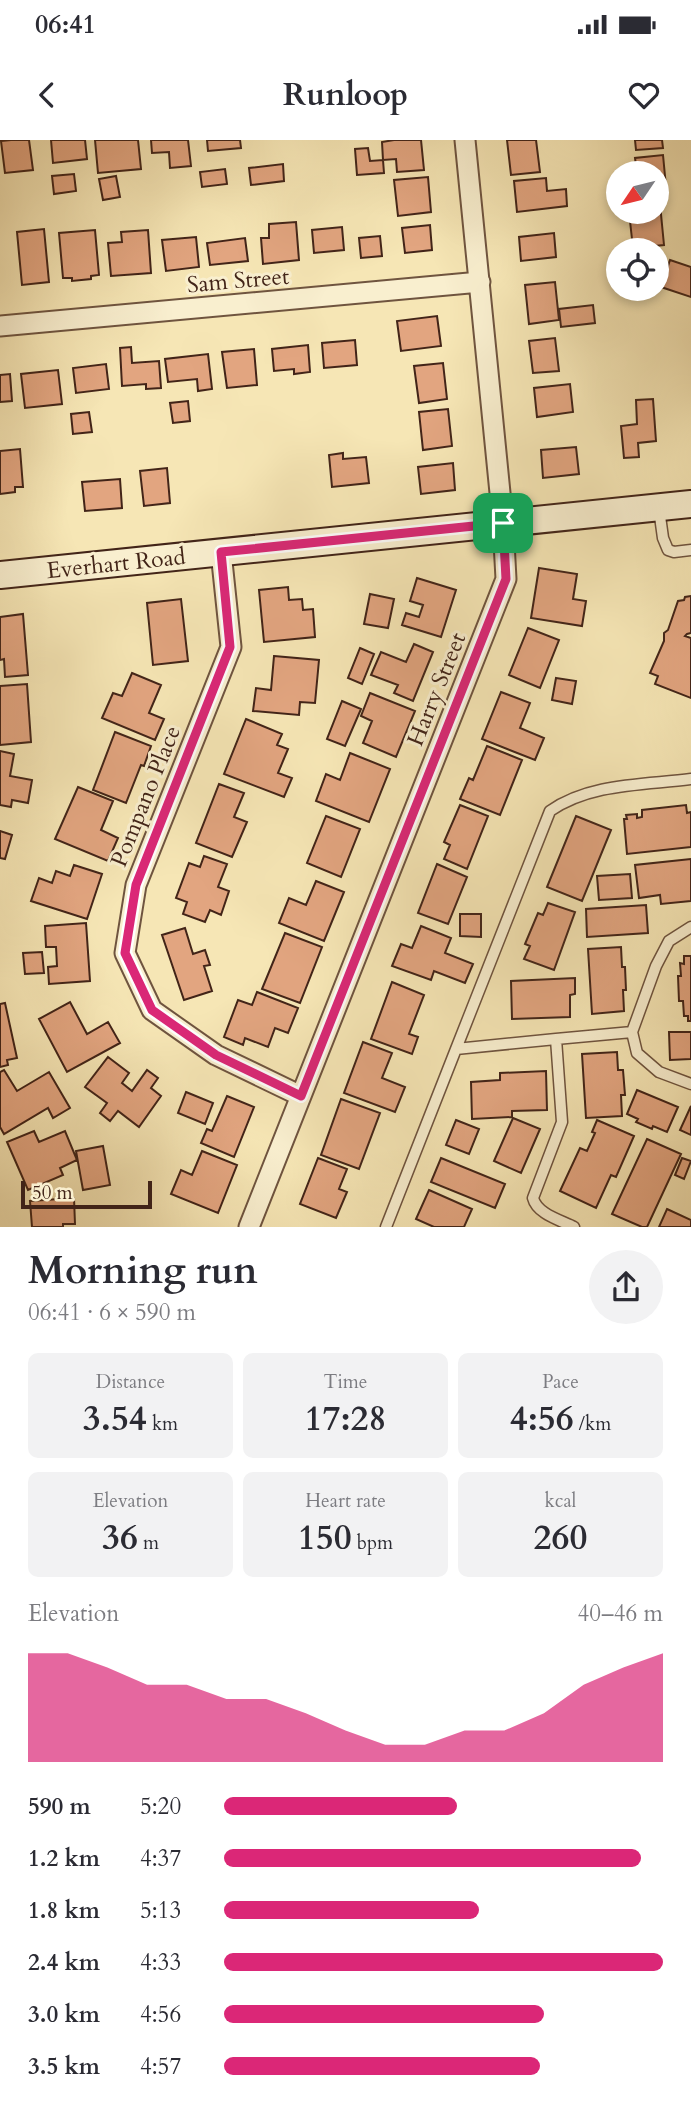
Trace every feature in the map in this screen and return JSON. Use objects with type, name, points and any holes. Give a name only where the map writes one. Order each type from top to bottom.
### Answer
[{"type":"main road","name":"Everhart Road","points":[[0,575],[691,504]]},
{"type":"street","name":"Harry Street","points":[[249,1227],[506,579],[466,140]]},
{"type":"street","name":"Sam Street","points":[[0,326],[480,282]]},
{"type":"street","name":"Pompano Place","points":[[221,552],[230,647],[136,885],[125,953],[152,1010],[216,1055],[301,1096]]},
{"type":"lane","points":[[659,507],[663,538],[668,550],[691,550]]},
{"type":"lane","points":[[386,1227],[550,811],[575,796],[607,789],[691,779]]},
{"type":"lane","points":[[691,927],[669,940],[656,966],[632,1032],[637,1052],[652,1066],[659,1072],[691,1084]]},
{"type":"lane","points":[[456,1049],[632,1032]]},
{"type":"lane","points":[[556,1039],[562,1122],[533,1198],[534,1204],[541,1211],[574,1227]]},
{"type":"building","points":[[29,140],[33,170],[5,173],[1,141]]},
{"type":"building","points":[[51,140],[85,140],[87,159],[53,163]]},
{"type":"building","points":[[95,140],[138,140],[141,169],[98,173]]},
{"type":"building","points":[[151,140],[188,140],[191,166],[170,168],[169,152],[152,153]]},
{"type":"building","points":[[207,140],[240,140],[241,148],[208,151]]},
{"type":"building","points":[[421,140],[424,170],[397,172],[396,159],[383,160],[382,142]]},
{"type":"building","points":[[507,140],[536,140],[540,172],[511,175]]},
{"type":"building","points":[[635,140],[662,140],[663,148],[636,150]]},
{"type":"building","points":[[368,148],[370,161],[383,160],[384,173],[357,175],[355,149]]},
{"type":"building","points":[[663,155],[664,161],[635,161],[635,158]]},
{"type":"building","points":[[283,164],[284,181],[251,185],[249,168]]},
{"type":"building","points":[[225,169],[227,184],[202,187],[200,172]]},
{"type":"building","points":[[74,174],[76,191],[54,194],[52,176]]},
{"type":"building","points":[[116,176],[120,197],[103,200],[99,179]]},
{"type":"building","points":[[428,177],[431,212],[398,216],[394,180]]},
{"type":"building","points":[[546,178],[547,191],[566,189],[567,206],[517,212],[514,181]]},
{"type":"building","points":[[296,222],[299,260],[263,264],[261,238],[269,238],[269,224]]},
{"type":"building","points":[[630,224],[662,224],[663,238],[632,238]]},
{"type":"building","points":[[430,225],[432,250],[405,253],[402,228]]},
{"type":"building","points":[[342,227],[344,250],[314,253],[312,230]]},
{"type":"building","points":[[44,229],[49,282],[22,285],[17,232]]},
{"type":"building","points":[[95,230],[99,275],[91,276],[91,279],[72,281],[72,278],[63,278],[59,233]]},
{"type":"building","points":[[148,230],[151,273],[111,276],[108,243],[122,242],[121,232]]},
{"type":"building","points":[[554,233],[556,257],[521,261],[519,237]]},
{"type":"building","points":[[380,236],[382,256],[361,258],[359,238]]},
{"type":"building","points":[[196,237],[199,267],[166,271],[162,240]]},
{"type":"building","points":[[245,238],[248,261],[210,265],[207,243]]},
{"type":"building","points":[[670,260],[691,267],[691,297],[669,290]]},
{"type":"building","points":[[555,282],[559,320],[529,324],[525,285]]},
{"type":"building","points":[[593,305],[595,323],[561,327],[559,309]]},
{"type":"building","points":[[437,316],[441,346],[401,351],[397,321]]},
{"type":"building","points":[[555,338],[559,371],[533,373],[529,341]]},
{"type":"building","points":[[355,340],[357,365],[324,368],[322,343]]},
{"type":"building","points":[[308,345],[310,372],[294,374],[294,369],[274,371],[272,349]]},
{"type":"building","points":[[131,347],[132,363],[159,361],[161,388],[146,389],[146,384],[122,386],[120,348]]},
{"type":"building","points":[[254,349],[257,385],[227,388],[222,352]]},
{"type":"building","points":[[208,354],[212,389],[198,391],[197,379],[168,382],[165,359]]},
{"type":"building","points":[[443,363],[447,399],[419,403],[414,366]]},
{"type":"building","points":[[106,364],[109,389],[76,393],[73,368]]},
{"type":"building","points":[[58,370],[62,404],[25,408],[21,374]]},
{"type":"building","points":[[10,374],[12,401],[0,402],[0,375]]},
{"type":"building","points":[[570,384],[573,412],[537,417],[534,388]]},
{"type":"building","points":[[653,399],[656,441],[638,443],[639,457],[624,458],[621,426],[637,424],[636,400]]},
{"type":"building","points":[[188,401],[190,421],[173,423],[170,403]]},
{"type":"building","points":[[448,409],[452,446],[423,450],[419,412]]},
{"type":"building","points":[[89,412],[92,432],[73,434],[71,414]]},
{"type":"building","points":[[576,447],[579,474],[543,478],[541,450]]},
{"type":"building","points":[[20,449],[23,487],[15,487],[15,492],[0,494],[0,451]]},
{"type":"building","points":[[343,453],[343,459],[366,457],[369,483],[332,487],[329,455]]},
{"type":"building","points":[[453,463],[455,490],[421,494],[418,467]]},
{"type":"building","points":[[167,468],[170,503],[144,506],[140,471]]},
{"type":"building","points":[[120,479],[122,508],[85,511],[82,482]]},
{"type":"building","points":[[539,568],[577,574],[573,599],[586,601],[582,626],[531,618]]},
{"type":"building","points":[[417,578],[456,590],[441,637],[402,625],[406,613],[419,617],[423,605],[410,601]]},
{"type":"building","points":[[288,587],[289,600],[302,599],[303,610],[313,609],[315,637],[264,642],[259,590]]},
{"type":"building","points":[[370,594],[394,599],[388,628],[364,624]]},
{"type":"building","points":[[691,596],[691,633],[685,636],[691,638],[691,698],[655,684],[658,676],[650,673],[678,601]]},
{"type":"building","points":[[181,599],[188,661],[153,665],[147,603]]},
{"type":"building","points":[[23,614],[28,675],[5,677],[4,659],[0,660],[0,617]]},
{"type":"building","points":[[528,628],[559,640],[540,688],[509,675]]},
{"type":"building","points":[[414,644],[433,652],[413,701],[394,693],[398,685],[371,675],[381,652],[406,662]]},
{"type":"building","points":[[360,648],[374,654],[362,684],[348,678]]},
{"type":"building","points":[[274,656],[319,660],[315,703],[300,702],[299,715],[253,711],[256,688],[271,690]]},
{"type":"building","points":[[132,673],[161,685],[149,713],[164,719],[155,740],[102,718],[113,693],[122,696]]},
{"type":"building","points":[[556,678],[576,681],[572,704],[552,700]]},
{"type":"building","points":[[27,684],[31,742],[0,745],[0,686]]},
{"type":"building","points":[[501,692],[530,703],[520,728],[544,738],[535,760],[482,739]]},
{"type":"building","points":[[370,693],[415,711],[396,757],[363,743],[372,721],[361,716]]},
{"type":"building","points":[[342,701],[361,709],[345,746],[327,739]]},
{"type":"building","points":[[246,719],[282,734],[277,745],[288,749],[278,773],[292,778],[284,797],[224,774]]},
{"type":"building","points":[[115,732],[151,746],[126,803],[93,790]]},
{"type":"building","points":[[487,746],[522,760],[500,815],[460,799],[469,778],[473,780]]},
{"type":"building","points":[[0,751],[14,754],[10,776],[32,780],[28,803],[12,800],[11,807],[0,805]]},
{"type":"building","points":[[350,753],[390,769],[369,822],[316,801],[326,774],[340,780]]},
{"type":"building","points":[[219,784],[244,793],[234,817],[247,822],[232,857],[196,843]]},
{"type":"building","points":[[78,787],[113,801],[101,830],[118,838],[108,861],[55,839]]},
{"type":"building","points":[[460,805],[488,816],[467,869],[444,859],[450,845],[444,842]]},
{"type":"building","points":[[686,805],[687,813],[691,812],[691,847],[627,854],[624,819],[627,819],[626,815],[637,814],[637,818],[642,817],[642,810]]},
{"type":"building","points":[[326,816],[360,829],[341,877],[307,863]]},
{"type":"building","points":[[576,816],[611,830],[582,901],[547,887]]},
{"type":"building","points":[[0,831],[12,835],[5,859],[0,858]]},
{"type":"building","points":[[204,856],[227,864],[218,887],[229,891],[221,915],[210,910],[205,922],[183,914],[187,902],[176,898],[189,863],[200,867]]},
{"type":"building","points":[[691,859],[691,901],[661,904],[660,895],[639,898],[635,865]]},
{"type":"building","points":[[437,864],[467,877],[448,924],[418,913]]},
{"type":"building","points":[[74,865],[102,874],[87,919],[31,901],[39,878],[52,883],[56,871],[70,876]]},
{"type":"building","points":[[630,874],[632,898],[599,900],[597,876]]},
{"type":"building","points":[[316,881],[344,892],[324,941],[279,923],[289,898],[306,905]]},
{"type":"building","points":[[548,903],[575,912],[554,970],[524,959],[530,946],[525,944],[538,913],[543,915]]},
{"type":"building","points":[[646,905],[648,933],[587,937],[586,909]]},
{"type":"building","points":[[460,914],[481,914],[481,937],[460,936]]},
{"type":"building","points":[[86,923],[90,981],[49,984],[48,967],[57,966],[56,947],[46,947],[45,926]]},
{"type":"building","points":[[421,926],[451,938],[445,953],[473,964],[465,983],[434,971],[431,980],[392,966],[401,944],[412,948]]},
{"type":"building","points":[[185,928],[193,954],[205,950],[210,965],[204,966],[212,991],[184,1000],[162,935]]},
{"type":"building","points":[[285,933],[322,947],[300,1003],[262,989]]},
{"type":"building","points":[[621,947],[622,967],[625,967],[624,1011],[592,1014],[588,949]]},
{"type":"building","points":[[42,952],[44,973],[25,974],[23,953]]},
{"type":"building","points":[[684,956],[691,956],[691,1021],[688,1021],[688,1016],[684,1016],[683,1001],[679,1001],[678,976],[681,976],[680,963],[684,964]]},
{"type":"building","points":[[575,978],[575,994],[570,995],[570,1017],[512,1019],[511,981]]},
{"type":"building","points":[[392,982],[424,995],[409,1034],[418,1037],[412,1054],[371,1039]]},
{"type":"building","points":[[257,992],[298,1008],[288,1033],[275,1028],[268,1047],[245,1038],[243,1045],[224,1037],[238,1000],[252,1005]]},
{"type":"building","points":[[70,1002],[87,1034],[108,1022],[120,1043],[67,1072],[39,1019]]},
{"type":"building","points":[[5,1003],[17,1058],[7,1060],[8,1065],[0,1067],[0,1004]]},
{"type":"building","points":[[669,1032],[691,1032],[691,1059],[670,1060]]},
{"type":"building","points":[[363,1042],[392,1053],[382,1078],[405,1087],[395,1112],[344,1093]]},
{"type":"building","points":[[617,1052],[618,1070],[623,1070],[625,1095],[621,1095],[622,1116],[586,1118],[582,1054]]},
{"type":"building","points":[[108,1057],[129,1073],[122,1083],[132,1091],[147,1070],[158,1078],[151,1088],[161,1096],[139,1127],[118,1111],[110,1121],[100,1113],[107,1103],[85,1087]]},
{"type":"building","points":[[4,1070],[17,1091],[49,1072],[70,1108],[53,1118],[48,1108],[4,1134],[0,1127],[0,1072]]},
{"type":"building","points":[[546,1071],[547,1110],[512,1111],[512,1117],[472,1119],[471,1082],[500,1080],[500,1073]]},
{"type":"building","points":[[637,1090],[678,1107],[667,1132],[636,1122],[638,1119],[627,1114]]},
{"type":"building","points":[[186,1092],[213,1103],[205,1124],[178,1113]]},
{"type":"building","points":[[227,1096],[254,1107],[234,1157],[201,1143],[207,1129],[212,1131]]},
{"type":"building","points":[[341,1099],[380,1113],[359,1169],[321,1155]]},
{"type":"building","points":[[691,1106],[691,1135],[680,1130]]},
{"type":"building","points":[[513,1118],[540,1129],[521,1173],[494,1161]]},
{"type":"building","points":[[456,1120],[479,1129],[469,1154],[446,1145]]},
{"type":"building","points":[[597,1120],[634,1136],[616,1177],[611,1175],[596,1208],[560,1191],[580,1148],[587,1151]]},
{"type":"building","points":[[34,1131],[39,1142],[65,1131],[77,1160],[60,1168],[63,1175],[28,1190],[7,1142]]},
{"type":"building","points":[[647,1139],[681,1154],[647,1227],[642,1227],[612,1214]]},
{"type":"building","points":[[103,1146],[110,1185],[83,1190],[76,1151]]},
{"type":"building","points":[[202,1151],[237,1165],[218,1213],[171,1194],[181,1170],[192,1175]]},
{"type":"building","points":[[318,1158],[347,1169],[339,1189],[347,1192],[336,1218],[300,1204]]},
{"type":"building","points":[[441,1158],[505,1184],[495,1208],[431,1182]]},
{"type":"building","points":[[682,1158],[691,1161],[684,1179],[675,1175]]},
{"type":"building","points":[[429,1190],[472,1209],[464,1227],[434,1227],[416,1219]]},
{"type":"building","points":[[74,1198],[75,1224],[63,1224],[63,1227],[32,1227],[30,1201]]},
{"type":"building","points":[[667,1209],[691,1220],[691,1227],[659,1227]]},
{"type":"route","points":[[503,523],[506,579],[301,1096],[216,1055],[152,1010],[125,953],[136,885],[230,647],[221,552],[503,523]]}]
